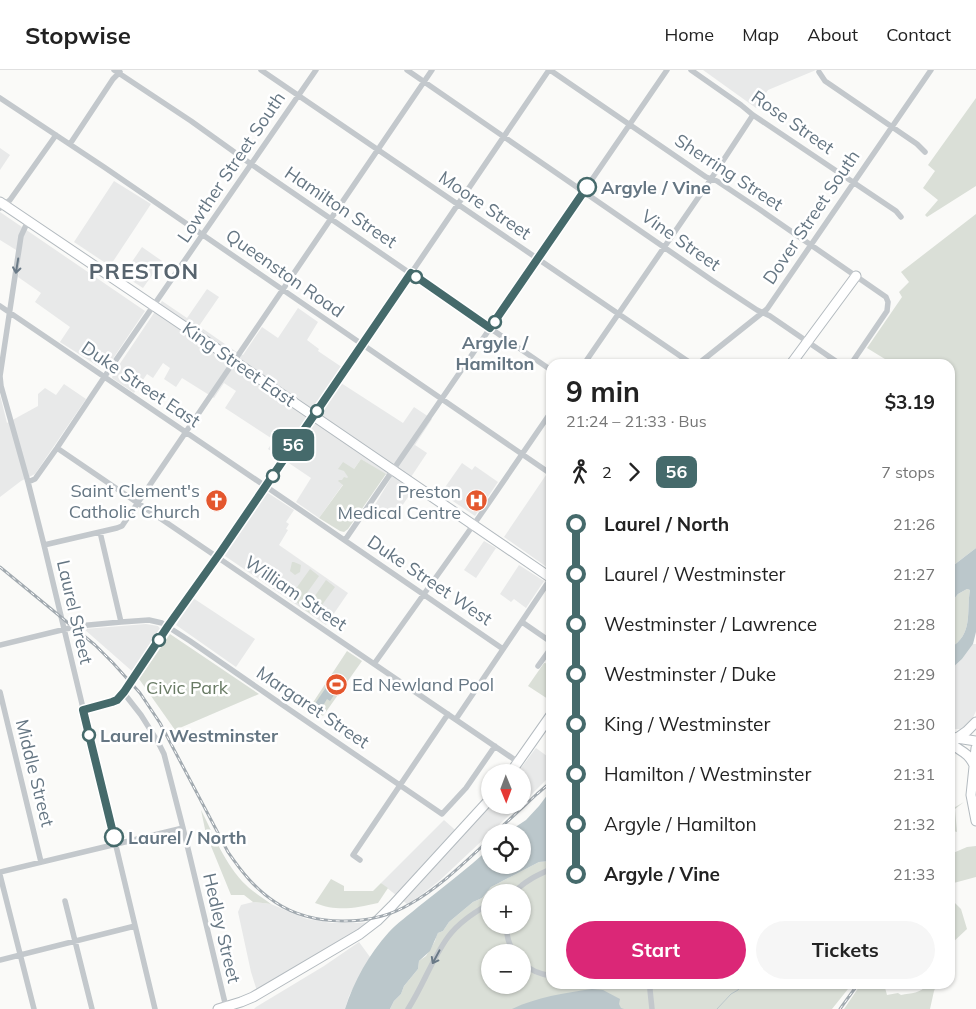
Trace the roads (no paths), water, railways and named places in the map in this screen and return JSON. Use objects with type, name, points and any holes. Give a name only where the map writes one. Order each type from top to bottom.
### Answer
[{"type":"main road","name":"King Street East","points":[[1,205],[154,305],[546,575]]},
{"type":"main road","points":[[795,359],[856,276]]},
{"type":"main road","points":[[518,762],[546,722]]},
{"type":"main road","points":[[955,737],[967,731],[976,722]]},
{"type":"main road","points":[[955,739],[976,741]]},
{"type":"main road","points":[[955,747],[965,752],[974,765]]},
{"type":"main road","points":[[976,748],[971,795],[976,821]]},
{"type":"main road","points":[[222,1008],[253,997],[377,922],[481,809]]},
{"type":"street","name":"Moore Street","points":[[261,70],[685,359]]},
{"type":"street","name":"Lowther Street South","points":[[28,482],[36,479],[316,70]]},
{"type":"street","name":"Vine Street","points":[[407,70],[503,138],[735,296],[770,316],[833,359]]},
{"type":"street","points":[[44,544],[122,526],[432,70]]},
{"type":"street","points":[[83,710],[117,700],[124,692],[549,70]]},
{"type":"street","name":"Sherring Street","points":[[549,70],[706,177],[717,181],[882,293],[888,302],[887,311],[854,359]]},
{"type":"street","points":[[345,540],[666,70]]},
{"type":"street","name":"Rose Street","points":[[691,70],[741,104],[753,115],[896,211],[901,217]]},
{"type":"street","points":[[70,144],[118,71]]},
{"type":"street","name":"Hamilton Street","points":[[118,71],[546,367]]},
{"type":"street","name":"Dover Street South","points":[[704,359],[767,308],[892,127],[928,71]]},
{"type":"street","points":[[819,72],[825,81],[917,144],[924,152]]},
{"type":"street","name":"Queenston Road","points":[[0,98],[203,234],[546,471]]},
{"type":"street","points":[[587,359],[753,115]]},
{"type":"street","points":[[1,205],[10,200],[56,135]]},
{"type":"street","name":"Laurel Street","points":[[28,221],[21,236],[0,380],[44,544],[155,1009]]},
{"type":"street","name":"Duke Street East","points":[[0,306],[266,486]]},
{"type":"street","points":[[374,664],[546,419]]},
{"type":"street","name":"William Street","points":[[57,448],[518,762]]},
{"type":"street","name":"Duke Street West","points":[[266,486],[503,649]]},
{"type":"street","points":[[100,532],[121,622]]},
{"type":"street","points":[[456,719],[546,586]]},
{"type":"street","points":[[0,645],[78,626],[150,620],[168,626]]},
{"type":"street","points":[[522,622],[546,639]]},
{"type":"street","name":"Margaret Street","points":[[168,626],[442,814],[466,788],[495,746]]},
{"type":"street","points":[[538,666],[546,655]]},
{"type":"street","name":"Middle Street","points":[[0,692],[41,862]]},
{"type":"street","name":"Hedley Street","points":[[124,692],[141,715],[164,754],[183,828],[222,1008]]},
{"type":"street","points":[[360,860],[353,855],[448,714]]},
{"type":"street","points":[[34,1009],[0,874],[41,862],[183,828]]},
{"type":"street","points":[[524,884],[546,872]]},
{"type":"street","points":[[65,902],[92,1009]]},
{"type":"street","points":[[408,1009],[448,937],[466,919],[481,909]]},
{"type":"street","points":[[0,960],[135,926]]},
{"type":"street","points":[[531,970],[546,975]]},
{"type":"street","points":[[650,989],[652,1009]]},
{"type":"waterway","points":[[717,1009],[731,994],[739,989]]},
{"type":"railway","points":[[0,567],[95,645],[140,693],[160,723],[228,852],[249,879],[275,902],[306,916],[324,920],[342,921],[378,917],[395,912],[432,890],[481,847]]},
{"type":"railway","points":[[505,824],[546,786]]},
{"type":"railway","points":[[840,1009],[854,989]]},
{"type":"place","name":"Argyle / Vine","points":[[587,187]]},
{"type":"place","name":"Argyle / Hamilton","points":[[495,322]]},
{"type":"place","name":"Saint Clement's Catholic Church","points":[[216,500]]},
{"type":"place","name":"Preston Medical Centre","points":[[477,501]]},
{"type":"place","name":"Ed Newland Pool","points":[[336,684]]},
{"type":"place","name":"Laurel / Westminster","points":[[89,735]]},
{"type":"place","name":"Laurel / North","points":[[114,837]]},
{"type":"district","name":"PRESTON","points":[[144,271]]},
{"type":"park label","name":"Civic Park","points":[[187,687]]}]
